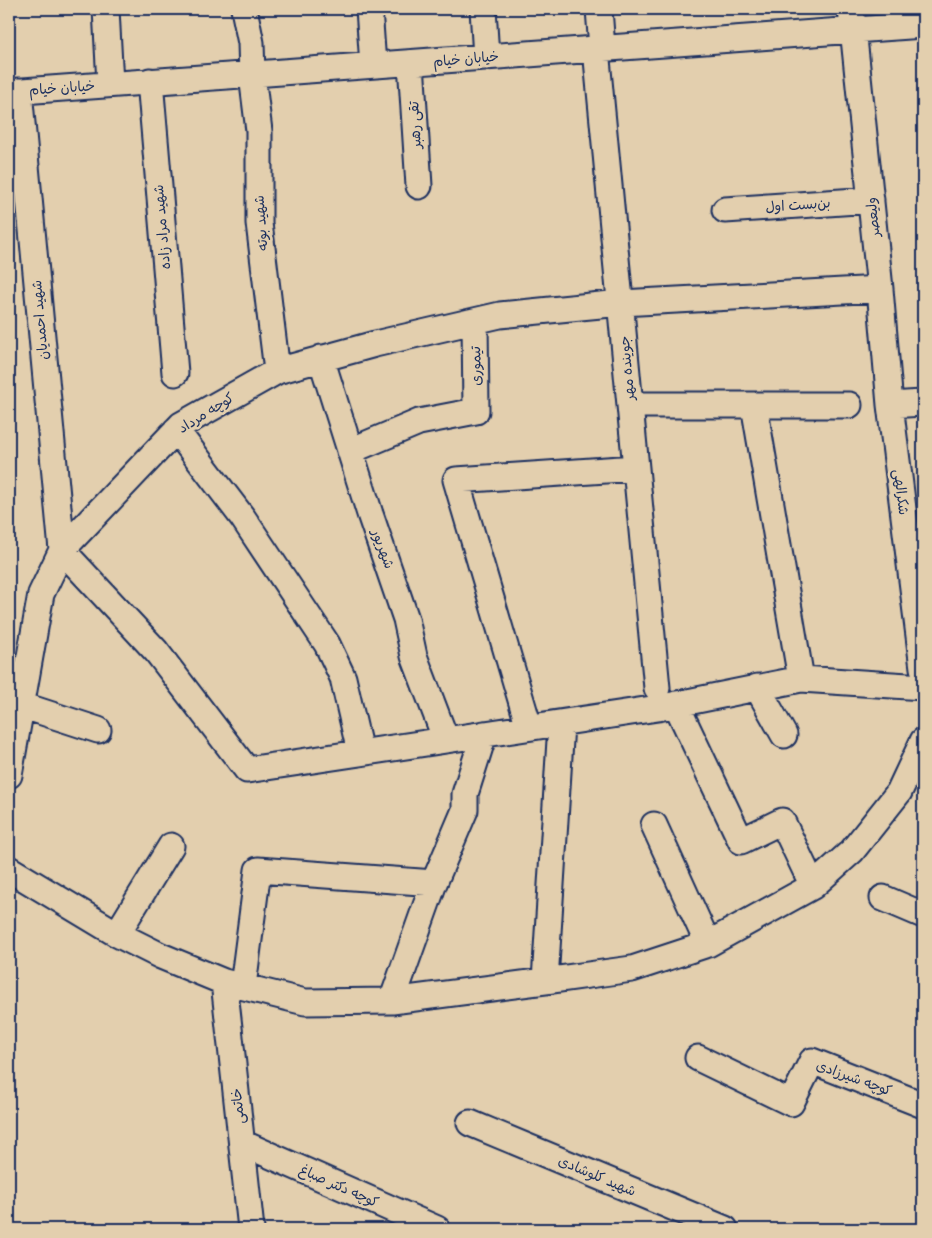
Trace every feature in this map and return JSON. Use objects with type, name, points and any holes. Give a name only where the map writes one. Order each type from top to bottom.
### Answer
[{"type":"street","points":[[106,9],[110,84]]},
{"type":"street","name":"شهید بوته","points":[[244,9],[251,44],[252,75],[259,131],[259,224],[277,371]]},
{"type":"street","points":[[369,9],[373,65]]},
{"type":"street","points":[[483,9],[486,57]]},
{"type":"street","name":"جوینده مهر","points":[[599,9],[599,48],[620,303],[657,688]]},
{"type":"street","name":"خیابان خیام","points":[[14,91],[599,48],[852,19],[923,25]]},
{"type":"street","name":"ولیعصر","points":[[852,19],[890,405]]},
{"type":"street","name":"تقی رهبر","points":[[411,63],[419,186]]},
{"type":"street","name":"شهید مراد زاده","points":[[150,81],[175,373]]},
{"type":"street","name":"شهید احمدیان","points":[[14,91],[62,550]]},
{"type":"street","name":"بن‌بست اول","points":[[725,210],[871,200]]},
{"type":"street","name":"کوچه مرداد","points":[[9,775],[41,594],[62,550],[181,425],[277,371],[321,358],[500,315],[620,303],[880,289]]},
{"type":"street","name":"تیموری","points":[[350,451],[418,422],[476,411],[475,321]]},
{"type":"street","name":"شهریور","points":[[321,358],[406,618],[414,656],[446,740]]},
{"type":"street","points":[[890,405],[923,403]]},
{"type":"street","points":[[630,405],[849,406]]},
{"type":"street","points":[[754,405],[801,678]]},
{"type":"street","name":"شکرالهی","points":[[890,405],[923,668]]},
{"type":"street","points":[[176,430],[243,518],[327,644],[343,678],[360,752]]},
{"type":"street","points":[[529,728],[456,480],[636,468]]},
{"type":"street","points":[[62,550],[156,651],[247,770],[562,724],[676,704],[801,678],[923,687]]},
{"type":"street","points":[[757,687],[784,735]]},
{"type":"street","points":[[676,704],[741,841],[782,821],[813,886]]},
{"type":"street","points":[[21,705],[98,730]]},
{"type":"street","points":[[545,982],[562,724]]},
{"type":"street","points":[[392,1001],[434,883],[465,810],[465,794],[484,734]]},
{"type":"street","points":[[9,869],[117,934],[161,956],[234,984],[306,1002],[392,1001],[545,982],[632,969],[708,944],[813,886],[852,851],[900,792],[923,741]]},
{"type":"street","points":[[654,825],[708,944]]},
{"type":"street","points":[[117,934],[171,846]]},
{"type":"street","name":"خاتمی","points":[[251,1229],[242,1143],[234,984],[258,870],[434,883]]},
{"type":"street","points":[[883,898],[923,915]]},
{"type":"street","name":"کوچه شیرزادی","points":[[698,1058],[791,1103],[812,1061],[923,1105]]},
{"type":"street","name":"شهید کلوشادی","points":[[470,1123],[725,1229]]},
{"type":"street","name":"کوچه دکتر صباغ","points":[[242,1143],[437,1229]]}]
